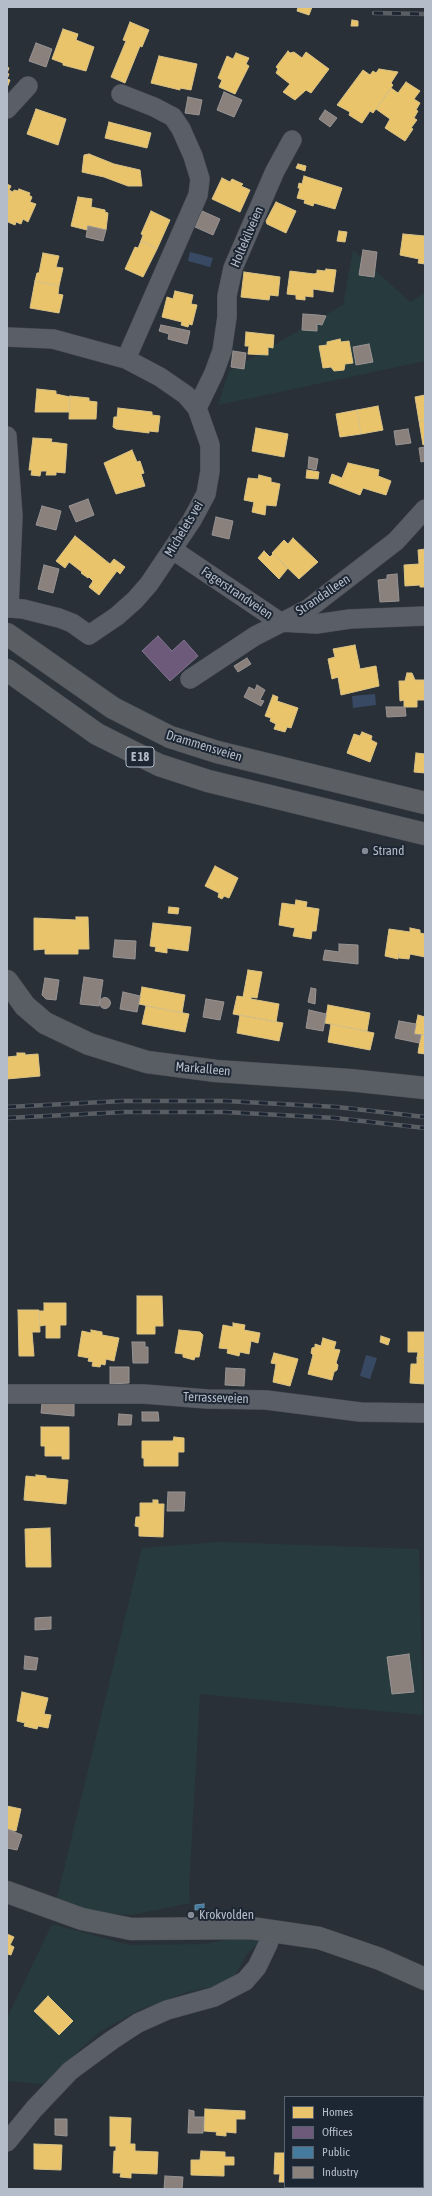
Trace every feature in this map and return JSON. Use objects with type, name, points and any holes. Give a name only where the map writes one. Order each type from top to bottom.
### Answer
[{"type":"highway","name":"Drammensveien","points":[[7,634],[113,708],[170,737],[217,752],[425,803]]},
{"type":"highway","name":"E 18","points":[[7,670],[98,734],[159,765],[208,782],[425,834]]},
{"type":"main road","name":"Markalleen","points":[[7,981],[25,1006],[45,1023],[89,1044],[147,1062],[216,1071],[349,1080],[425,1088]]},
{"type":"main road","points":[[7,1892],[82,1919],[131,1929],[272,1930],[326,1941],[380,1959],[425,1979]]},
{"type":"street","points":[[7,110],[28,86]]},
{"type":"street","points":[[121,94],[154,107],[172,117],[180,128],[193,156],[200,179],[198,195],[126,359]]},
{"type":"street","name":"Holtekilveien","points":[[197,408],[214,373],[222,351],[227,317],[227,296],[232,268],[275,171],[292,140]]},
{"type":"street","name":"Michelets vei","points":[[7,337],[53,339],[126,359],[160,377],[186,395],[197,408],[210,445],[210,471],[206,494],[173,550],[135,600],[117,616],[89,635],[72,623],[60,618],[23,609],[9,608],[14,523],[7,436]]},
{"type":"street","name":"Strandalleen","points":[[190,679],[280,622],[308,609],[366,566],[396,541],[425,509]]},
{"type":"street","name":"Fagerstrandveien","points":[[173,550],[280,622],[316,624],[350,619],[425,616]]},
{"type":"street","name":"Terrasseveien","points":[[7,1394],[144,1394],[207,1399],[266,1400],[360,1412],[425,1413]]},
{"type":"street","points":[[7,2142],[34,2109],[70,2071],[138,2022],[167,2010],[214,1997],[245,1981],[257,1967],[268,1944],[272,1930]]},
{"type":"green space","points":[[353,250],[410,302],[425,293],[425,361],[218,405],[229,371],[343,305]]},
{"type":"green space","points":[[218,1542],[419,1549],[423,1715],[200,1694],[189,1887],[190,1903],[132,1915],[54,1910],[142,1548]]},
{"type":"green space","points":[[52,1924],[129,1945],[205,1944],[272,1930],[246,1955],[235,1976],[216,1986],[187,1992],[139,2010],[98,2033],[43,2084],[7,2081],[7,2018]]},
{"type":"water","points":[[190,252],[213,258],[210,267],[188,261]]},
{"type":"water","points":[[375,694],[376,705],[353,708],[352,696]]},
{"type":"water","points":[[366,1355],[377,1358],[370,1379],[360,1376]]},
{"type":"building: Homes","points":[[298,7],[312,7],[309,15],[297,11]]},
{"type":"building: Homes","points":[[352,20],[358,21],[358,26],[351,26]]},
{"type":"building: Homes","points":[[130,22],[149,30],[142,47],[140,46],[125,83],[111,77],[126,41],[123,40]]},
{"type":"building: Homes","points":[[63,29],[78,34],[76,40],[94,47],[86,71],[63,65],[63,63],[52,59]]},
{"type":"building: Homes","points":[[288,51],[290,53],[294,52],[302,58],[306,52],[329,69],[311,93],[306,90],[295,100],[283,92],[290,84],[276,73],[278,69],[276,67]]},
{"type":"building: Homes","points":[[236,53],[249,58],[246,64],[249,66],[235,94],[219,87],[222,80],[218,78],[227,56],[233,59]]},
{"type":"building: Homes","points":[[159,56],[197,64],[191,90],[180,88],[180,90],[151,83]]},
{"type":"building: Homes","points":[[379,69],[398,72],[391,83],[393,85],[373,113],[370,111],[362,123],[349,115],[350,112],[337,105],[363,70],[370,75],[373,71],[376,73]]},
{"type":"building: Homes","points":[[7,79],[10,80],[7,88]]},
{"type":"building: Homes","points":[[406,82],[420,91],[414,99],[420,103],[414,118],[417,120],[411,128],[413,129],[405,141],[385,128],[390,119],[376,109],[391,88],[398,93]]},
{"type":"building: Homes","points":[[36,109],[66,119],[58,145],[27,134]]},
{"type":"building: Homes","points":[[109,122],[151,133],[147,148],[105,138]]},
{"type":"building: Homes","points":[[89,154],[114,164],[140,170],[142,186],[128,186],[104,177],[82,172],[84,155]]},
{"type":"building: Homes","points":[[298,164],[306,166],[305,171],[296,168]]},
{"type":"building: Homes","points":[[304,176],[342,188],[335,209],[314,203],[313,206],[304,203],[305,200],[297,198],[300,188],[298,188],[299,183],[302,184]]},
{"type":"building: Homes","points":[[222,178],[230,182],[232,179],[243,184],[241,186],[250,190],[240,212],[212,199]]},
{"type":"building: Homes","points":[[7,184],[11,186],[9,190],[11,191],[7,202]]},
{"type":"building: Homes","points":[[19,189],[30,193],[29,195],[32,197],[30,202],[36,204],[28,222],[23,219],[21,224],[16,222],[15,225],[8,222],[7,202],[11,191],[18,191]]},
{"type":"building: Homes","points":[[78,197],[92,199],[91,207],[105,210],[105,212],[108,213],[106,230],[88,226],[87,230],[71,226]]},
{"type":"building: Homes","points":[[276,202],[296,211],[286,233],[267,224],[266,221]]},
{"type":"building: Homes","points":[[151,211],[170,220],[157,249],[141,241],[143,235],[141,234]]},
{"type":"building: Homes","points":[[339,231],[347,232],[345,242],[337,241]]},
{"type":"building: Homes","points":[[403,234],[425,236],[425,264],[418,263],[419,259],[400,255]]},
{"type":"building: Homes","points":[[141,241],[157,249],[143,277],[125,269],[135,247],[138,248]]},
{"type":"building: Homes","points":[[43,253],[59,256],[56,267],[63,268],[59,286],[35,281],[37,273],[39,273]]},
{"type":"building: Homes","points":[[326,269],[336,270],[333,292],[313,289],[313,297],[305,296],[305,300],[296,299],[296,295],[287,294],[290,271],[314,274],[317,273],[317,270],[325,271]]},
{"type":"building: Homes","points":[[244,272],[280,277],[278,296],[270,295],[269,300],[241,297]]},
{"type":"building: Homes","points":[[35,281],[59,286],[58,294],[63,295],[59,313],[30,308]]},
{"type":"building: Homes","points":[[175,291],[193,295],[191,304],[197,305],[192,325],[189,324],[188,327],[181,325],[182,322],[162,317],[167,297],[173,299]]},
{"type":"building: Homes","points":[[246,332],[274,335],[273,348],[268,347],[268,355],[248,354],[249,346],[245,346]]},
{"type":"building: Homes","points":[[340,339],[341,342],[349,341],[353,363],[345,364],[344,370],[334,371],[331,367],[323,368],[319,346],[327,345],[327,342]]},
{"type":"building: Homes","points":[[37,389],[56,391],[56,394],[70,397],[69,412],[35,412]]},
{"type":"building: Homes","points":[[425,395],[425,420],[419,421],[415,397]]},
{"type":"building: Homes","points":[[70,396],[89,398],[89,401],[97,402],[96,419],[69,419]]},
{"type":"building: Homes","points":[[378,406],[383,430],[361,434],[357,410]]},
{"type":"building: Homes","points":[[118,408],[152,412],[152,415],[160,416],[158,432],[149,431],[149,433],[116,429],[113,427],[114,417],[117,417]]},
{"type":"building: Homes","points":[[357,410],[361,434],[340,437],[336,414]]},
{"type":"building: Homes","points":[[425,420],[425,444],[423,445],[419,421]]},
{"type":"building: Homes","points":[[256,428],[288,434],[284,457],[252,451]]},
{"type":"building: Homes","points":[[33,438],[52,439],[51,442],[67,444],[65,473],[56,472],[56,475],[46,475],[47,471],[41,471],[40,476],[31,475],[32,470],[29,470]]},
{"type":"building: Homes","points":[[132,450],[137,462],[140,461],[144,473],[141,474],[145,486],[116,494],[104,463]]},
{"type":"building: Homes","points":[[348,463],[379,470],[378,476],[391,481],[386,495],[363,488],[360,495],[329,483],[332,474],[342,478]]},
{"type":"building: Homes","points":[[307,470],[319,472],[318,479],[306,478]]},
{"type":"building: Homes","points":[[259,475],[271,478],[271,482],[280,484],[276,506],[266,505],[265,515],[252,512],[254,502],[244,500],[248,478],[258,479]]},
{"type":"building: Homes","points":[[75,536],[110,564],[114,559],[125,567],[120,574],[117,571],[99,595],[89,587],[93,581],[89,577],[88,578],[81,573],[82,572],[69,562],[65,568],[56,561]]},
{"type":"building: Homes","points":[[293,538],[318,562],[299,579],[272,553],[284,540],[288,544]]},
{"type":"building: Homes","points":[[425,549],[425,587],[420,587],[420,585],[405,586],[404,565],[419,564],[418,550]]},
{"type":"building: Homes","points":[[264,551],[270,557],[273,554],[288,568],[279,579],[258,558]]},
{"type":"building: Homes","points":[[355,645],[360,669],[376,666],[379,686],[341,695],[338,677],[332,679],[328,659],[335,657],[333,649]]},
{"type":"building: Homes","points":[[407,673],[412,673],[415,680],[425,680],[425,700],[417,700],[417,707],[404,707],[404,700],[400,701],[399,681],[405,681]]},
{"type":"building: Homes","points":[[273,695],[278,697],[277,701],[298,708],[291,728],[287,727],[285,732],[274,729],[276,724],[270,721],[271,718],[265,716]]},
{"type":"building: Homes","points":[[362,732],[372,736],[371,740],[377,743],[370,762],[347,753],[354,734],[360,736]]},
{"type":"building: Homes","points":[[416,753],[425,754],[425,773],[414,772]]},
{"type":"building: Homes","points":[[215,866],[238,878],[229,898],[224,896],[222,899],[218,897],[219,893],[205,886]]},
{"type":"building: Homes","points":[[296,900],[307,902],[306,907],[319,909],[316,931],[312,931],[311,939],[293,936],[295,928],[279,925],[282,903],[295,905]]},
{"type":"building: Homes","points":[[169,907],[179,908],[178,914],[168,913]]},
{"type":"building: Homes","points":[[76,917],[88,917],[89,949],[78,949],[78,954],[45,954],[45,949],[34,950],[34,918],[76,920]]},
{"type":"building: Homes","points":[[153,923],[191,927],[188,951],[167,948],[167,953],[155,951],[156,947],[150,946]]},
{"type":"building: Homes","points":[[410,928],[420,930],[420,933],[425,934],[425,957],[410,954],[409,959],[399,958],[399,953],[398,959],[385,956],[389,929],[410,932]]},
{"type":"building: Homes","points":[[248,970],[262,972],[257,998],[251,997],[251,999],[279,1004],[276,1022],[233,1014],[237,996],[243,997]]},
{"type":"building: Homes","points":[[142,987],[185,995],[182,1013],[139,1004]]},
{"type":"building: Homes","points":[[328,1005],[370,1013],[367,1031],[325,1023]]},
{"type":"building: Homes","points":[[146,1006],[189,1014],[185,1032],[142,1024]]},
{"type":"building: Homes","points":[[240,1015],[283,1023],[279,1041],[237,1033]]},
{"type":"building: Homes","points":[[418,1015],[425,1017],[425,1035],[414,1034]]},
{"type":"building: Homes","points":[[331,1024],[374,1033],[370,1050],[328,1042]]},
{"type":"building: Homes","points":[[421,1035],[425,1035],[425,1054],[418,1053]]},
{"type":"building: Homes","points":[[17,1053],[25,1053],[25,1055],[38,1054],[40,1076],[7,1079],[7,1057],[17,1056]]},
{"type":"building: Homes","points":[[137,1296],[162,1296],[163,1326],[155,1326],[155,1334],[137,1334]]},
{"type":"building: Homes","points":[[44,1303],[66,1303],[66,1325],[60,1325],[60,1338],[46,1338],[46,1325],[40,1326],[39,1311],[44,1311]]},
{"type":"building: Homes","points":[[18,1310],[39,1310],[40,1332],[32,1332],[34,1356],[19,1356]]},
{"type":"building: Homes","points":[[233,1323],[245,1325],[244,1330],[260,1333],[258,1343],[251,1341],[249,1354],[240,1352],[239,1356],[227,1353],[228,1349],[219,1348],[223,1325],[233,1327]]},
{"type":"building: Homes","points":[[91,1330],[102,1332],[102,1335],[119,1338],[114,1361],[106,1359],[105,1365],[101,1364],[100,1367],[92,1366],[93,1362],[88,1361],[89,1358],[78,1356],[82,1331],[91,1333]]},
{"type":"building: Homes","points":[[179,1330],[200,1332],[203,1335],[199,1357],[195,1357],[194,1360],[183,1357],[183,1354],[175,1353]]},
{"type":"building: Homes","points":[[408,1332],[425,1332],[425,1358],[417,1358],[418,1352],[408,1352]]},
{"type":"building: Homes","points":[[381,1336],[390,1339],[388,1345],[380,1342]]},
{"type":"building: Homes","points":[[323,1338],[336,1342],[334,1349],[340,1350],[336,1363],[338,1365],[337,1370],[334,1372],[332,1380],[308,1374],[313,1355],[311,1353],[312,1348],[315,1347],[315,1344],[321,1346]]},
{"type":"building: Homes","points":[[274,1353],[298,1359],[290,1386],[273,1382],[276,1364],[271,1363]]},
{"type":"building: Homes","points":[[417,1358],[425,1358],[425,1384],[410,1383],[411,1364],[417,1364]]},
{"type":"building: Homes","points":[[41,1427],[69,1427],[69,1459],[62,1459],[62,1456],[45,1456],[45,1446],[41,1446]]},
{"type":"building: Homes","points":[[174,1437],[184,1438],[184,1452],[178,1452],[178,1466],[144,1466],[144,1458],[142,1458],[142,1441],[173,1441]]},
{"type":"building: Homes","points":[[36,1475],[46,1476],[46,1478],[68,1480],[66,1504],[24,1500],[26,1476],[36,1477]]},
{"type":"building: Homes","points":[[153,1500],[158,1500],[158,1504],[164,1504],[163,1537],[139,1536],[139,1527],[135,1526],[136,1517],[140,1517],[140,1503],[153,1503]]},
{"type":"building: Homes","points":[[50,1528],[51,1567],[26,1567],[25,1529]]},
{"type":"building: Homes","points":[[22,1692],[48,1698],[44,1714],[51,1715],[48,1728],[38,1726],[37,1729],[24,1726],[25,1723],[17,1721]]},
{"type":"building: Homes","points":[[7,1806],[21,1809],[16,1831],[7,1829]]},
{"type":"building: Homes","points":[[7,1934],[14,1937],[10,1945],[14,1947],[11,1955],[7,1954]]},
{"type":"building: Homes","points":[[48,1996],[73,2021],[59,2035],[34,2011]]},
{"type":"building: Homes","points":[[205,2109],[245,2111],[245,2119],[236,2119],[236,2133],[226,2132],[226,2136],[216,2135],[217,2132],[204,2131]]},
{"type":"building: Homes","points":[[110,2117],[131,2118],[130,2144],[135,2144],[135,2151],[158,2152],[157,2174],[131,2173],[131,2178],[120,2177],[121,2173],[113,2173],[114,2151],[116,2151],[116,2146],[110,2146]]},
{"type":"building: Homes","points":[[34,2144],[62,2145],[61,2170],[34,2169]]},
{"type":"building: Homes","points":[[201,2151],[225,2152],[225,2157],[234,2157],[234,2165],[224,2165],[224,2176],[191,2175],[191,2160],[200,2160]]},
{"type":"building: Homes","points":[[275,2153],[284,2153],[284,2182],[279,2182],[280,2174],[274,2174]]},
{"type":"building: Offices","points":[[158,636],[172,651],[184,640],[198,656],[170,681],[142,651]]},
{"type":"building: Public","points":[[204,1904],[204,1909],[195,1910],[195,1905]]},
{"type":"building: Industry","points":[[36,43],[52,49],[46,67],[29,61]]},
{"type":"building: Industry","points":[[224,92],[242,100],[234,117],[217,110]]},
{"type":"building: Industry","points":[[188,97],[202,100],[199,115],[185,113]]},
{"type":"building: Industry","points":[[325,110],[337,118],[330,127],[319,119]]},
{"type":"building: Industry","points":[[202,211],[220,219],[213,235],[195,227]]},
{"type":"building: Industry","points":[[88,226],[106,230],[103,241],[86,237]]},
{"type":"building: Industry","points":[[363,250],[377,252],[374,277],[359,275]]},
{"type":"building: Industry","points":[[303,314],[326,316],[322,325],[317,324],[317,331],[302,330]]},
{"type":"building: Industry","points":[[161,325],[190,331],[187,344],[168,339],[169,334],[159,331]]},
{"type":"building: Industry","points":[[369,344],[373,362],[356,365],[353,347]]},
{"type":"building: Industry","points":[[233,351],[246,353],[244,369],[231,367]]},
{"type":"building: Industry","points":[[408,429],[411,443],[396,445],[394,431]]},
{"type":"building: Industry","points":[[425,447],[425,461],[421,462],[419,448]]},
{"type":"building: Industry","points":[[309,457],[318,459],[316,470],[308,468]]},
{"type":"building: Industry","points":[[88,499],[94,515],[76,522],[69,506]]},
{"type":"building: Industry","points":[[42,506],[61,511],[56,530],[36,525]]},
{"type":"building: Industry","points":[[216,517],[233,521],[229,539],[212,535]]},
{"type":"building: Industry","points":[[44,565],[59,569],[53,593],[38,589]]},
{"type":"building: Industry","points":[[397,574],[399,601],[380,602],[378,580],[387,579],[387,575]]},
{"type":"building: Industry","points":[[247,658],[251,664],[238,672],[234,666]]},
{"type":"building: Industry","points":[[257,685],[265,690],[260,700],[264,701],[261,706],[244,697],[249,687],[255,690]]},
{"type":"building: Industry","points":[[386,707],[405,707],[406,716],[387,717]]},
{"type":"building: Industry","points":[[115,940],[136,941],[135,959],[113,957]]},
{"type":"building: Industry","points":[[339,944],[358,945],[358,964],[323,960],[325,950],[339,952]]},
{"type":"building: Industry","points":[[84,977],[103,980],[99,1006],[80,1004]]},
{"type":"building: Industry","points":[[45,978],[59,980],[56,1000],[46,999],[42,995]]},
{"type":"building: Industry","points":[[311,988],[316,989],[315,1004],[308,1002]]},
{"type":"building: Industry","points":[[123,992],[140,996],[137,1012],[120,1009]]},
{"type":"building: Industry","points":[[105,997],[109,999],[111,1003],[109,1007],[105,1009],[101,1007],[99,1003],[101,999]]},
{"type":"building: Industry","points":[[206,999],[224,1002],[220,1020],[203,1017]]},
{"type":"building: Industry","points":[[309,1010],[326,1014],[323,1031],[306,1028]]},
{"type":"building: Industry","points":[[399,1021],[416,1024],[414,1034],[421,1035],[419,1043],[395,1038]]},
{"type":"building: Industry","points":[[132,1342],[145,1342],[145,1347],[148,1347],[148,1363],[133,1363]]},
{"type":"building: Industry","points":[[110,1367],[129,1367],[129,1383],[110,1384]]},
{"type":"building: Industry","points":[[226,1368],[245,1369],[244,1386],[225,1385]]},
{"type":"building: Industry","points":[[42,1403],[74,1403],[74,1416],[41,1413]]},
{"type":"building: Industry","points":[[142,1412],[158,1412],[159,1421],[142,1421]]},
{"type":"building: Industry","points":[[119,1414],[132,1415],[131,1425],[118,1425]]},
{"type":"building: Industry","points":[[168,1492],[185,1492],[184,1511],[167,1511]]},
{"type":"building: Industry","points":[[51,1617],[51,1629],[35,1630],[35,1618]]},
{"type":"building: Industry","points":[[409,1654],[414,1692],[392,1694],[387,1657]]},
{"type":"building: Industry","points":[[25,1656],[38,1658],[36,1670],[24,1669]]},
{"type":"building: Industry","points":[[7,1829],[22,1835],[17,1850],[7,1848]]},
{"type":"building: Industry","points":[[189,2110],[194,2111],[194,2117],[204,2117],[203,2133],[188,2133]]},
{"type":"building: Industry","points":[[55,2119],[67,2119],[67,2136],[55,2135]]},
{"type":"building: Industry","points":[[165,2176],[183,2177],[182,2189],[164,2189]]},
{"type":"railway","points":[[374,13],[425,14]]},
{"type":"railway","points":[[7,1107],[123,1101],[226,1101],[337,1107],[425,1117]]},
{"type":"railway","points":[[7,1118],[124,1112],[225,1112],[335,1118],[425,1128]]},
{"type":"place","name":"Strand","points":[[365,851]]},
{"type":"place","name":"Krokvolden","points":[[191,1915]]}]
